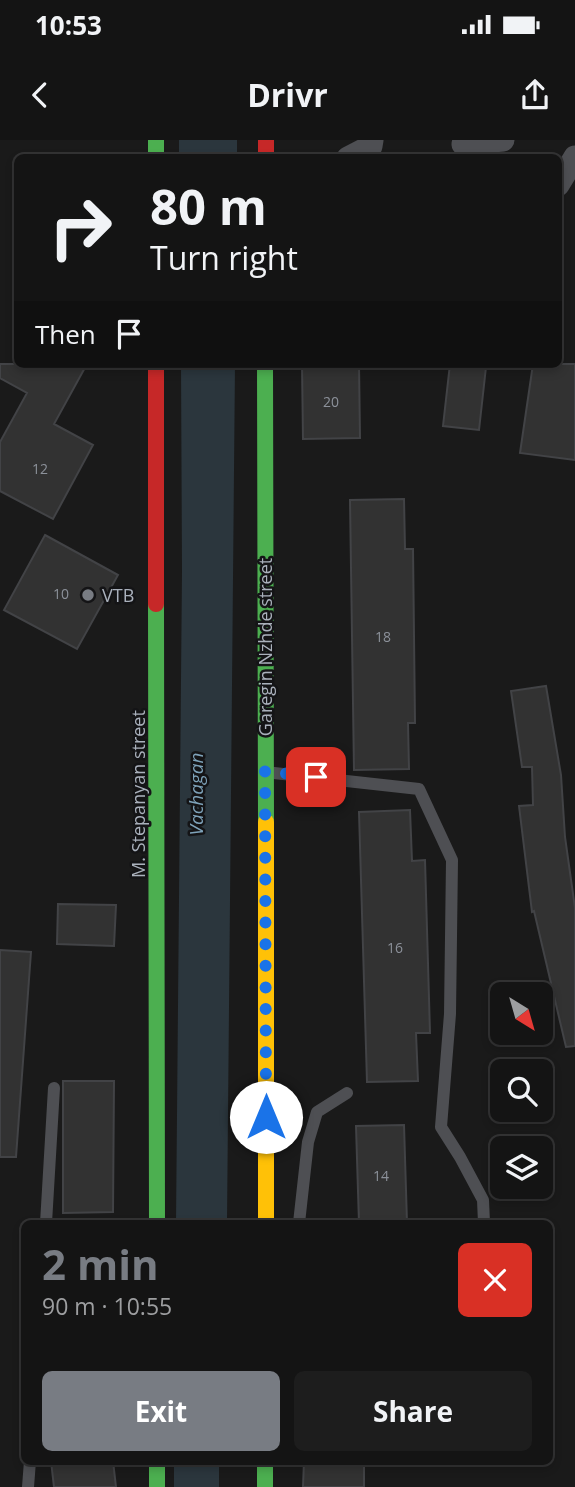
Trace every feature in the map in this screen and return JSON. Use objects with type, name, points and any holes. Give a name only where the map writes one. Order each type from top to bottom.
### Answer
[{"type":"street","points":[[462,147],[503,140]]},
{"type":"street","points":[[562,178],[575,157]]},
{"type":"street","name":"M. Stepanyan street","points":[[156,368],[157,1220]]},
{"type":"street","name":"Garegin Nzhde street","points":[[265,368],[266,1220]]},
{"type":"street","points":[[158,1465],[158,1487]]},
{"type":"street","points":[[265,1465],[265,1487]]},
{"type":"lane","points":[[265,771],[419,789],[453,860],[450,1014],[441,1127],[483,1200],[484,1220]]},
{"type":"lane","points":[[46,1220],[54,1088]]},
{"type":"lane","points":[[299,1220],[307,1142],[317,1112],[347,1094]]},
{"type":"lane","points":[[28,1487],[30,1465]]},
{"type":"water","points":[[179,140],[237,140],[237,154],[179,154]]},
{"type":"water","name":"Vachagan","points":[[181,368],[235,368],[227,1220],[176,1220],[182,571]]},
{"type":"water","points":[[174,1465],[219,1465],[219,1487],[174,1487]]},
{"type":"building","points":[[0,364],[14,364],[14,368],[85,368],[54,424],[93,445],[53,519],[0,491],[0,442],[27,393],[0,378]]},
{"type":"building","points":[[562,364],[575,364],[575,460],[520,453],[532,368],[562,368]]},
{"type":"building","points":[[302,368],[359,368],[360,438],[303,439]]},
{"type":"building","points":[[450,368],[486,368],[479,430],[443,426]]},
{"type":"building","points":[[404,499],[405,549],[413,549],[415,723],[408,723],[409,769],[354,770],[350,500]]},
{"type":"building","points":[[45,535],[118,575],[77,649],[4,610]]},
{"type":"building","points":[[546,686],[561,775],[565,837],[575,908],[575,1046],[566,1047],[553,982],[551,982],[534,911],[532,912],[519,806],[533,805],[532,767],[522,767],[511,691]]},
{"type":"building","points":[[410,810],[412,861],[425,860],[430,1033],[416,1033],[418,1081],[367,1082],[359,812]]},
{"type":"building","points":[[58,904],[116,905],[114,946],[57,944]]},
{"type":"building","points":[[0,950],[31,952],[16,1157],[0,1157]]},
{"type":"building","points":[[63,1081],[114,1081],[113,1212],[63,1213]]},
{"type":"building","points":[[404,1125],[407,1220],[359,1220],[356,1126]]},
{"type":"building","points":[[51,1465],[113,1465],[116,1487],[54,1487]]},
{"type":"building","points":[[304,1465],[364,1465],[364,1487],[303,1487]]},
{"type":"traffic: fast","points":[[156,140],[156,154]]},
{"type":"traffic: fast","points":[[265,368],[266,822]]},
{"type":"traffic: fast","points":[[156,604],[157,1220]]},
{"type":"traffic: fast","points":[[157,1465],[157,1487]]},
{"type":"traffic: fast","points":[[265,1465],[265,1487]]},
{"type":"traffic: slow","points":[[266,822],[266,1220]]},
{"type":"traffic: jam","points":[[266,140],[266,154]]},
{"type":"traffic: jam","points":[[156,368],[156,604]]},
{"type":"place","name":"VTB","points":[[88,595]]},
{"type":"route","points":[[266,1117],[265,771],[316,777]]}]
